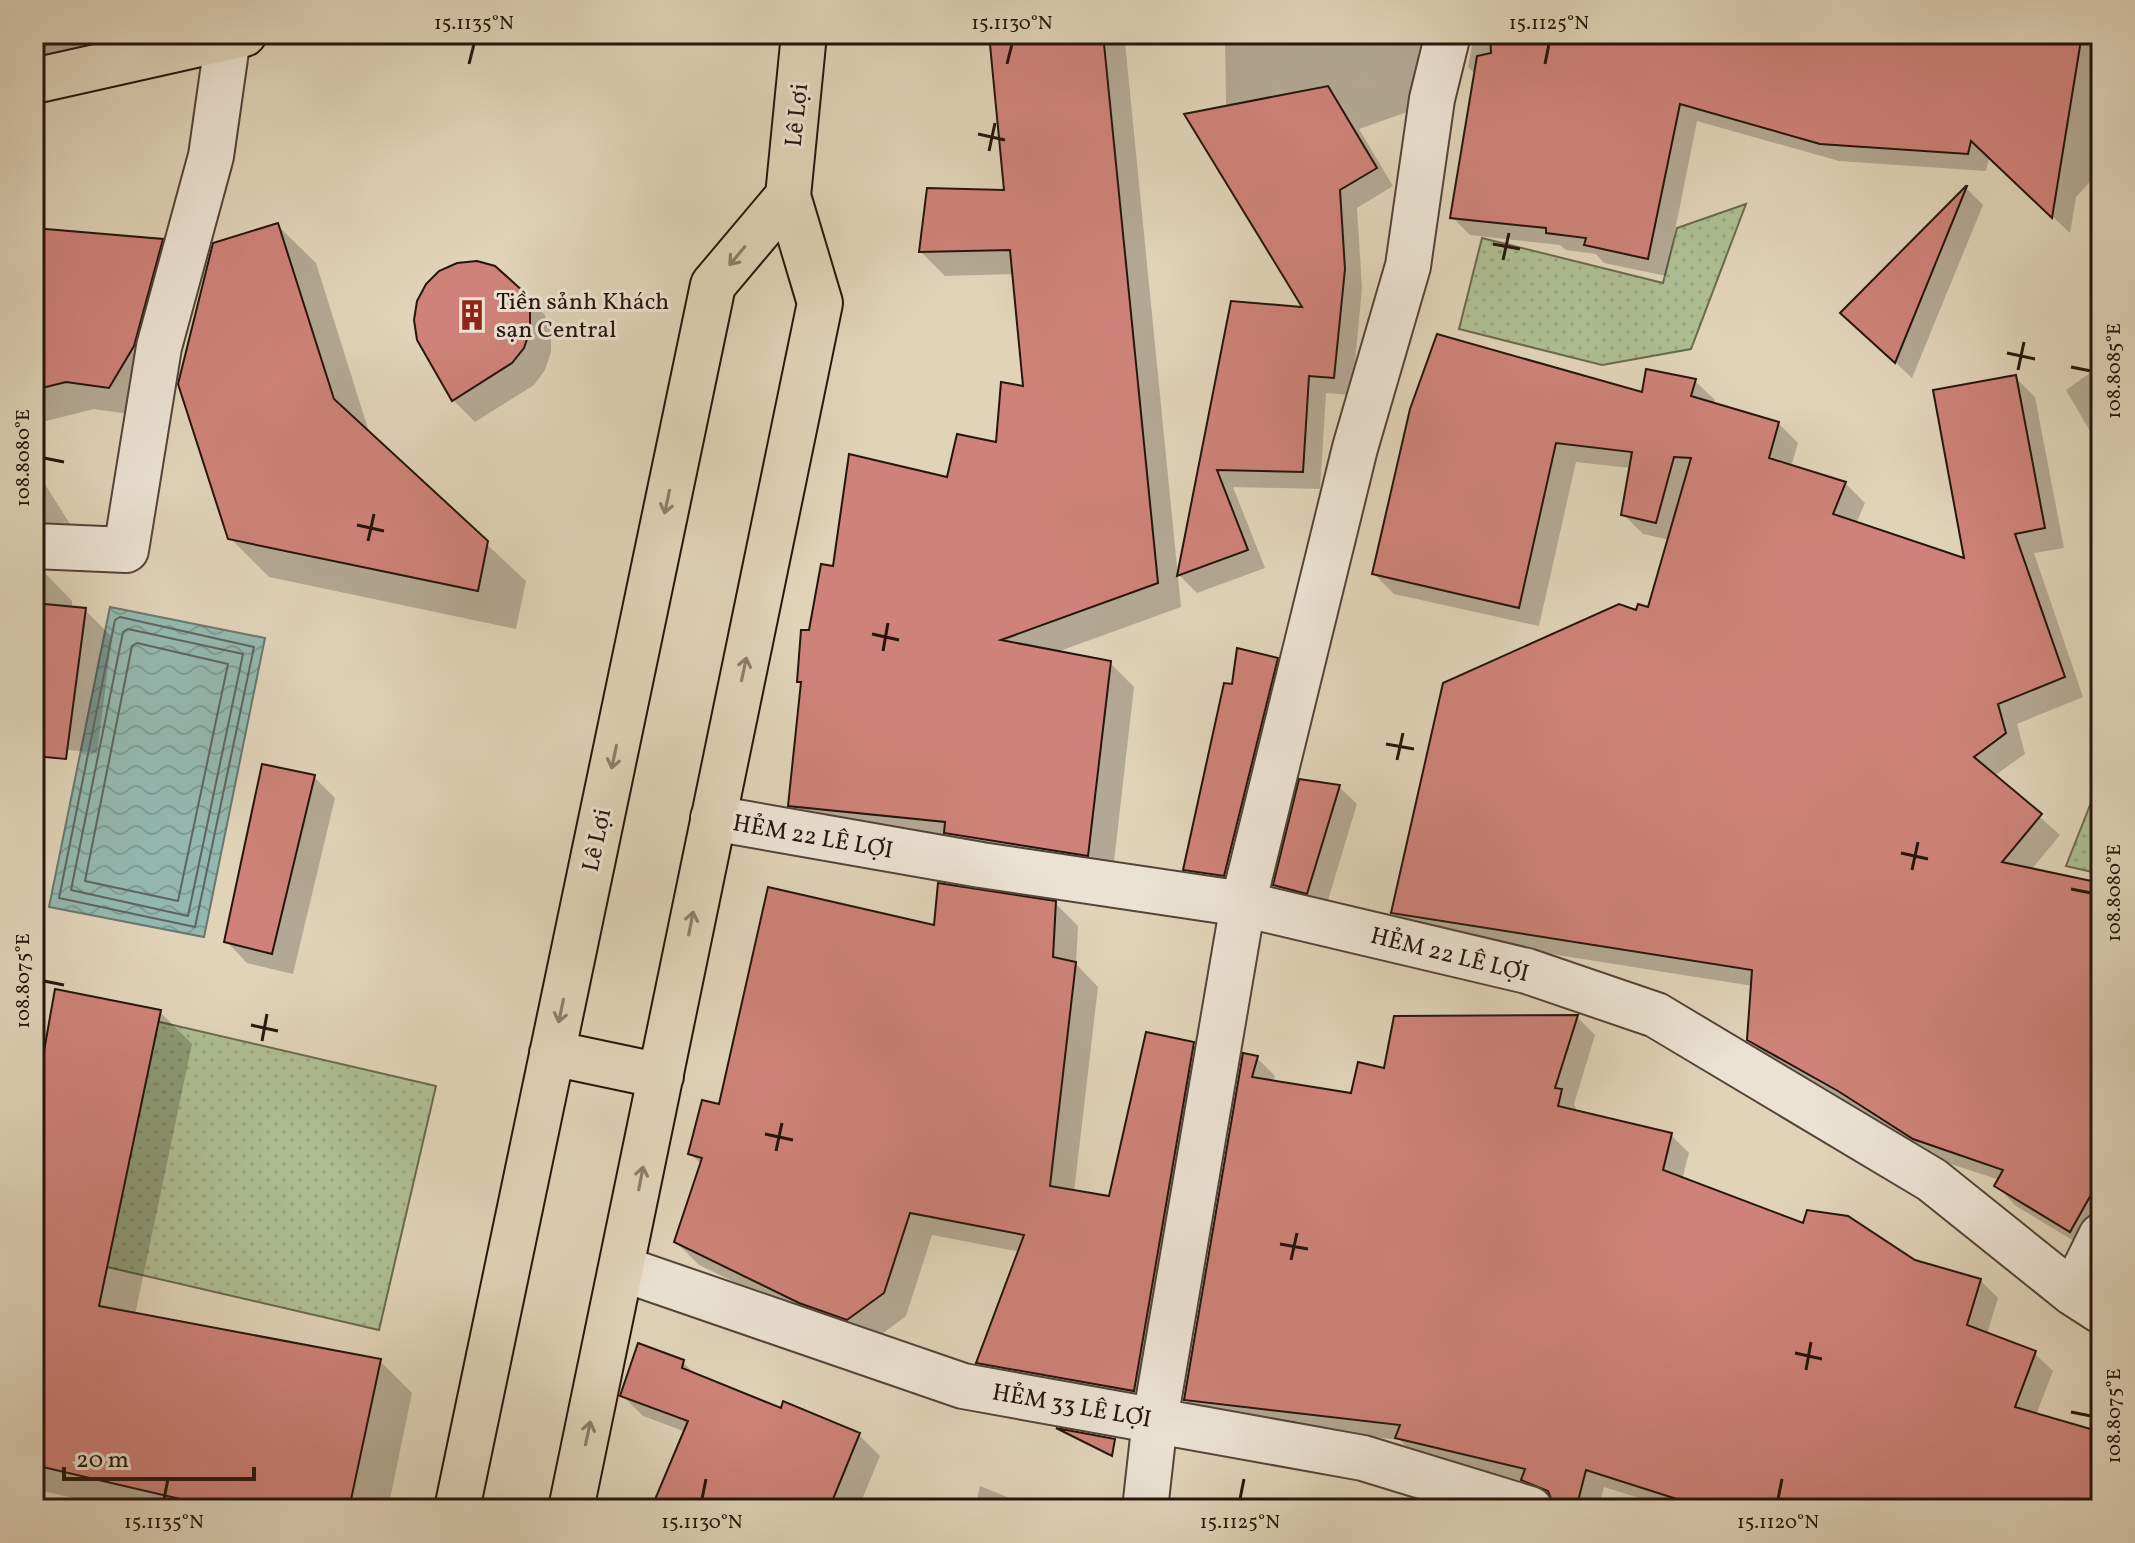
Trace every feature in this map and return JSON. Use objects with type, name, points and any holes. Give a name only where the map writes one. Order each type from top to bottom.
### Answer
[{"type":"main road","name":"Lê Lợi","points":[[571,1509],[820,303],[788,196],[804,34]]},
{"type":"main road","points":[[34,81],[236,36]]},
{"type":"main road","name":"Lê Lợi","points":[[457,1509],[713,285],[788,196]]},
{"type":"main road","points":[[552,1053],[661,1076]]},
{"type":"street","points":[[1145,1509],[1155,1420],[1243,904],[1355,448],[1408,266],[1432,99],[1448,34]]},
{"type":"street","points":[[34,546],[126,550],[159,347],[211,156],[236,36]]},
{"type":"street","name":"HẺM 22 LÊ LỢI","points":[[713,818],[981,865],[1243,904],[1527,971],[1656,1015],[1932,1180],[2087,1302]]},
{"type":"street","points":[[2087,1302],[2101,1236]]},
{"type":"street","name":"HẺM 33 LÊ LỢI","points":[[623,1269],[963,1386],[1363,1458],[1530,1509]]},
{"type":"green space","points":[[1746,204],[1691,349],[1602,365],[1459,329],[1482,238],[1663,283],[1677,228]]},
{"type":"green space","points":[[2096,790],[2101,792],[2101,874],[2066,866]]},
{"type":"green space","points":[[134,1016],[436,1086],[379,1330],[77,1260]]},
{"type":"water","points":[[110,607],[265,638],[204,937],[49,907]]},
{"type":"building","points":[[989,34],[1103,34],[1158,583],[1001,640],[1111,661],[1088,856],[944,833],[945,822],[788,806],[801,682],[797,682],[801,630],[809,630],[821,564],[833,566],[849,454],[947,477],[957,434],[996,442],[1001,382],[1023,386],[1010,250],[919,252],[927,188],[1004,190]]},
{"type":"building","points":[[1490,34],[2082,34],[2052,218],[1971,141],[1968,154],[1820,144],[1680,104],[1648,259],[1584,245],[1586,238],[1546,233],[1546,228],[1450,218],[1477,56],[1491,53]]},
{"type":"building","points":[[1328,86],[1377,168],[1340,190],[1345,269],[1334,378],[1309,376],[1303,472],[1217,470],[1248,550],[1177,576],[1231,301],[1302,307],[1184,114]]},
{"type":"building","points":[[1967,186],[1895,363],[1840,313]]},
{"type":"building","points":[[278,223],[334,399],[488,541],[478,591],[228,539],[178,384],[213,243]]},
{"type":"building","points":[[34,228],[163,239],[134,346],[109,388],[66,382],[34,390]]},
{"type":"building","name":"Tiền sảnh Khách sạn Central","points":[[477,261],[495,266],[524,292],[530,310],[530,330],[524,348],[512,363],[452,401],[417,340],[414,320],[417,301],[426,284],[439,271],[457,263]]},
{"type":"building","points":[[1437,334],[1642,392],[1646,369],[1696,379],[1691,396],[1779,422],[1769,458],[1846,482],[1833,514],[1964,558],[1933,390],[2016,375],[2045,528],[2015,534],[2065,677],[1998,704],[2006,733],[1974,757],[2042,814],[2002,862],[2101,883],[2101,1177],[2070,1232],[1994,1186],[2003,1170],[1913,1139],[1838,1091],[1747,1040],[1752,970],[1391,913],[1443,683],[1619,604],[1636,610],[1638,604],[1648,607],[1691,458],[1674,457],[1656,523],[1621,515],[1632,452],[1556,443],[1519,608],[1372,574],[1410,409]]},
{"type":"building","points":[[34,603],[86,608],[66,759],[34,756]]},
{"type":"building","points":[[1237,648],[1278,658],[1224,876],[1183,870],[1224,683],[1232,684]]},
{"type":"building","points":[[262,764],[315,775],[272,954],[224,942]]},
{"type":"building","points":[[1299,779],[1340,785],[1307,894],[1273,885]]},
{"type":"building","points":[[938,883],[1056,901],[1053,957],[1076,962],[1050,1186],[1109,1196],[1146,1032],[1194,1042],[1134,1391],[976,1363],[1024,1235],[910,1213],[884,1293],[847,1320],[799,1303],[674,1242],[702,1158],[688,1154],[702,1100],[719,1104],[768,887],[934,925]]},
{"type":"building","points":[[55,989],[161,1010],[99,1306],[381,1359],[349,1509],[223,1509],[34,1465],[34,1107]]},
{"type":"building","points":[[1578,1015],[1555,1088],[1562,1089],[1558,1106],[1672,1133],[1663,1170],[1803,1223],[1807,1210],[1848,1216],[1915,1260],[1981,1279],[1967,1325],[2036,1351],[2015,1407],[2101,1432],[2101,1509],[1682,1509],[1683,1501],[1586,1470],[1576,1509],[1567,1509],[1554,1506],[1548,1491],[1521,1480],[1525,1469],[1395,1438],[1400,1425],[1184,1400],[1243,1053],[1258,1056],[1252,1077],[1351,1093],[1358,1062],[1384,1068],[1394,1016]]},
{"type":"building","points":[[638,1343],[684,1360],[682,1368],[781,1408],[783,1401],[860,1433],[829,1509],[651,1509],[688,1421],[620,1396]]},
{"type":"building","points":[[1056,1428],[1115,1439],[1112,1456]]},
{"type":"place","name":"Tiền sảnh Khách sạn Central","points":[[472,315]]}]
